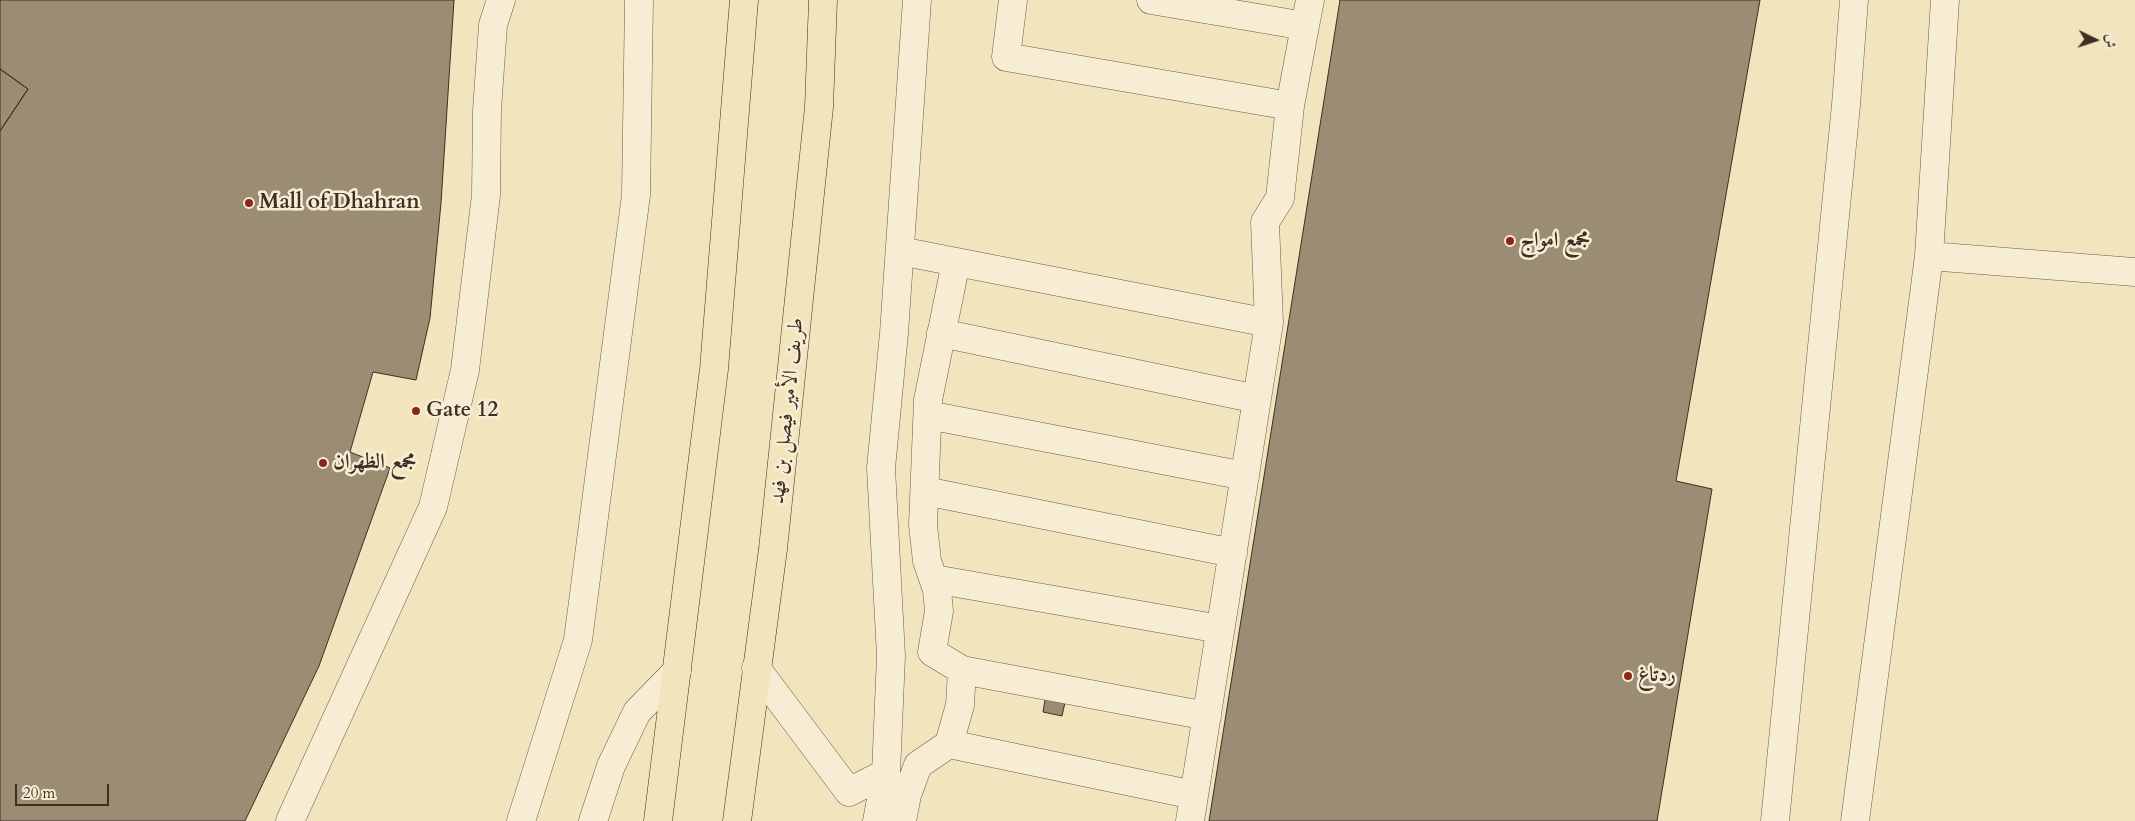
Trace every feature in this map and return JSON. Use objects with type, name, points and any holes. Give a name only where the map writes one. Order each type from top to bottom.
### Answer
[{"type":"main road","points":[[658,821],[714,369],[744,0]]},
{"type":"main road","name":"طريف الأمير فيصل بن فهد","points":[[736,821],[773,549],[819,107],[823,0]]},
{"type":"street","points":[[290,821],[433,507],[466,360],[486,195],[487,110],[493,25],[501,0]]},
{"type":"street","points":[[521,821],[578,640],[636,195],[640,0]]},
{"type":"street","points":[[877,821],[886,773],[891,656],[881,468],[900,251],[917,0]]},
{"type":"street","points":[[1013,0],[1006,57],[1290,106]]},
{"type":"street","points":[[1151,0],[1305,26]]},
{"type":"street","points":[[1190,821],[1269,323],[1266,222],[1280,198],[1290,106],[1310,0]]},
{"type":"street","points":[[1774,821],[1846,105],[1854,0]]},
{"type":"street","points":[[1855,821],[1929,256],[1945,0]]},
{"type":"street","points":[[900,251],[1269,323]]},
{"type":"street","points":[[1929,256],[2135,272]]},
{"type":"street","points":[[956,262],[928,400],[923,525],[927,560],[938,590],[939,611],[932,652],[962,670],[1207,716]]},
{"type":"street","points":[[942,333],[1257,399]]},
{"type":"street","points":[[928,415],[1245,476]]},
{"type":"street","points":[[925,491],[1232,553]]},
{"type":"street","points":[[934,579],[1220,629]]},
{"type":"street","points":[[756,668],[849,792],[886,773]]},
{"type":"street","points":[[902,821],[907,795],[918,765],[949,744],[960,705],[962,670]]},
{"type":"street","points":[[593,821],[611,766],[637,712],[677,671]]},
{"type":"street","points":[[949,744],[1194,795]]},
{"type":"building","points":[[0,0],[454,0],[441,203],[430,318],[416,380],[373,372],[350,452],[390,468],[319,666],[245,821],[0,821],[0,131],[28,89],[0,69]]},
{"type":"building","name":"مجمع امواج","points":[[1340,0],[1760,0],[1676,481],[1712,489],[1657,821],[1209,821]]},
{"type":"building","points":[[0,69],[28,89],[0,131]]},
{"type":"building","points":[[1046,694],[1066,698],[1062,716],[1043,712]]},
{"type":"place","name":"Mall of Dhahran","points":[[249,203]]},
{"type":"place","name":"مجمع امواج","points":[[1510,241]]},
{"type":"place","name":"Gate 12","points":[[416,411]]},
{"type":"place","name":"مجمع الظهران","points":[[323,463]]},
{"type":"place","name":"ردتاغ","points":[[1628,676]]}]
